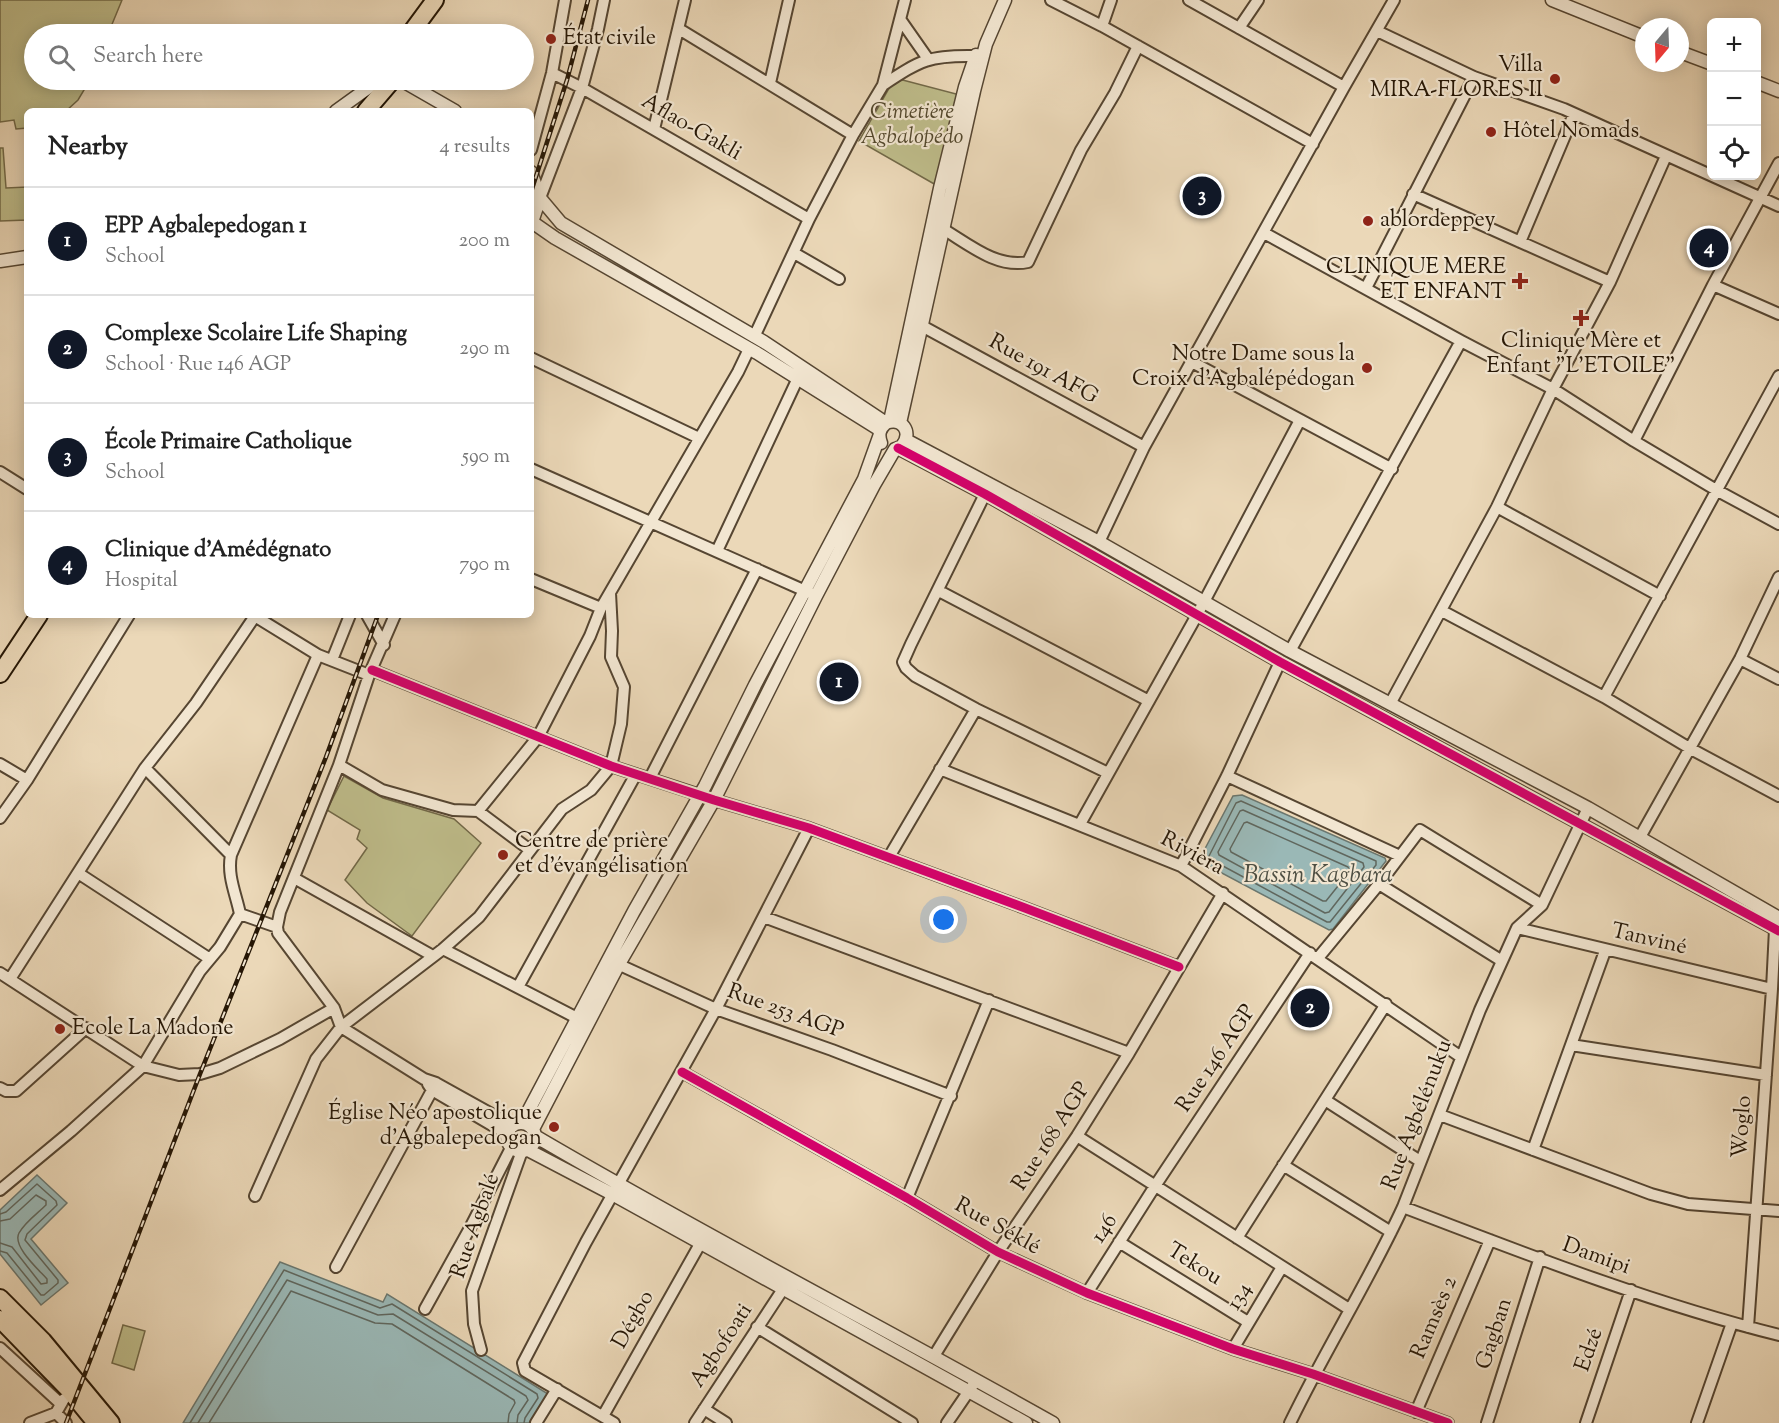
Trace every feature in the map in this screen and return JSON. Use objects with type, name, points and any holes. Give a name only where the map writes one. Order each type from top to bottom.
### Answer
[{"type":"main road","points":[[419,24],[435,0]]},
{"type":"main road","points":[[367,108],[384,90]]},
{"type":"main road","points":[[0,674],[37,618]]},
{"type":"main road","points":[[2,1304],[43,1341],[66,1397],[111,1423]]},
{"type":"main road","points":[[0,1319],[66,1397],[96,1423]]},
{"type":"street","points":[[534,139],[552,74],[565,0]]},
{"type":"street","points":[[534,218],[582,88],[604,0]]},
{"type":"street","points":[[654,129],[685,0]]},
{"type":"street","points":[[770,83],[789,0]]},
{"type":"street","points":[[478,811],[538,736],[590,636],[601,608],[738,372],[809,219],[853,135],[883,85],[905,0]]},
{"type":"street","points":[[522,1130],[577,1018],[714,800],[887,427],[922,326],[938,226],[965,87],[996,0]]},
{"type":"street","points":[[1005,0],[986,44],[887,427],[885,446],[900,446],[1099,542],[1290,651],[1640,837],[1778,926]]},
{"type":"street","points":[[1051,0],[1313,144]]},
{"type":"street","points":[[1102,26],[1111,0]]},
{"type":"street","points":[[1189,0],[1344,87]]},
{"type":"street","points":[[1239,28],[1258,0]]},
{"type":"street","points":[[1099,542],[1144,447],[1394,0]]},
{"type":"street","points":[[1557,1],[1635,33]]},
{"type":"street","points":[[900,19],[928,58]]},
{"type":"street","points":[[679,29],[853,135]]},
{"type":"street","points":[[1377,31],[1474,77],[1574,114],[1779,206]]},
{"type":"street","points":[[938,226],[1003,262],[1016,264],[1028,262],[1081,150],[1115,93],[1137,46]]},
{"type":"street","points":[[1689,55],[1707,62]]},
{"type":"street","points":[[883,85],[928,58],[975,56]]},
{"type":"street","name":"Aflao-Gakli","points":[[552,74],[582,88],[809,219]]},
{"type":"street","points":[[1366,288],[1474,77]]},
{"type":"street","points":[[1761,84],[1779,92]]},
{"type":"street","points":[[339,108],[358,90]]},
{"type":"street","points":[[348,100],[370,90]]},
{"type":"street","points":[[417,90],[450,108]]},
{"type":"street","points":[[1520,242],[1574,114]]},
{"type":"street","points":[[1390,704],[1497,507],[1553,389],[1610,282],[1666,156]]},
{"type":"street","points":[[1634,441],[1713,285],[1779,163]]},
{"type":"street","points":[[534,181],[540,198],[561,223],[752,343],[798,378],[887,427],[907,433],[811,593],[700,795],[614,962],[522,1130],[507,1139],[520,1150],[615,1189],[790,1278],[1053,1423]]},
{"type":"street","points":[[1413,194],[1610,282]]},
{"type":"street","points":[[534,225],[752,343],[807,369],[887,427]]},
{"type":"street","points":[[1264,233],[1553,389],[1634,441],[1779,524]]},
{"type":"street","points":[[794,253],[839,279]]},
{"type":"street","points":[[0,261],[24,257]]},
{"type":"street","points":[[1713,285],[1779,314]]},
{"type":"street","name":"Rue 191 AFG","points":[[922,326],[1144,447]]},
{"type":"street","points":[[1290,651],[1461,341]]},
{"type":"street","points":[[534,359],[699,438]]},
{"type":"street","points":[[1192,362],[1392,469]]},
{"type":"street","points":[[1604,697],[1779,376]]},
{"type":"street","points":[[717,551],[798,378]]},
{"type":"street","points":[[1080,824],[1197,615],[1300,420]]},
{"type":"street","points":[[900,446],[1280,662],[1778,926]]},
{"type":"street","points":[[534,470],[811,593]]},
{"type":"street","points":[[0,472],[24,487]]},
{"type":"street","points":[[985,494],[903,662],[910,673],[976,709],[1108,773]]},
{"type":"street","points":[[1497,507],[1660,596]]},
{"type":"street","points":[[650,778],[758,569]]},
{"type":"street","points":[[1640,837],[1740,659],[1779,577]]},
{"type":"street","points":[[534,580],[601,608]]},
{"type":"street","points":[[939,591],[1149,701]]},
{"type":"street","points":[[255,1197],[316,1059],[341,1027],[443,949],[479,917],[562,808],[591,790],[611,766],[621,724],[624,687],[611,657],[610,593]]},
{"type":"street","points":[[1442,611],[1604,697],[1691,749],[1779,796]]},
{"type":"street","points":[[0,818],[27,780],[127,618]]},
{"type":"street","points":[[10,979],[145,768],[196,703],[253,618]]},
{"type":"street","points":[[257,618],[318,655],[370,672],[611,766],[809,828],[1179,967]]},
{"type":"street","points":[[332,660],[349,618]]},
{"type":"street","points":[[369,618],[384,645]]},
{"type":"street","points":[[394,618],[384,645],[370,672],[339,765],[280,912],[277,927],[283,942],[334,1008],[341,1027],[434,1087],[522,1130],[700,1244],[1026,1423]]},
{"type":"street","points":[[0,1190],[143,1066],[200,971],[240,915],[229,868],[231,855],[318,655]]},
{"type":"street","points":[[1740,659],[1779,679]]},
{"type":"street","points":[[1181,866],[1227,776],[1280,662]]},
{"type":"street","points":[[889,857],[976,709]]},
{"type":"street","points":[[0,764],[27,780]]},
{"type":"street","points":[[339,765],[382,790],[453,810],[478,811],[530,850]]},
{"type":"street","points":[[145,768],[231,855]]},
{"type":"street","name":"Rivièra","points":[[940,769],[1181,866],[1461,1057]]},
{"type":"street","points":[[518,987],[636,774]]},
{"type":"street","points":[[1227,776],[1400,856]]},
{"type":"street","name":"Rue Agbélénuku","points":[[1290,1423],[1313,1374],[1403,1207],[1461,1057],[1517,928],[1542,905],[1588,808]]},
{"type":"street","points":[[614,1423],[525,1371],[523,1363],[615,1189],[716,1009],[809,828]]},
{"type":"street","name":"Rue 146 AGP","points":[[1155,1186],[1314,955],[1379,884],[1420,830],[1542,905]]},
{"type":"street","points":[[78,873],[210,959]]},
{"type":"street","points":[[294,878],[433,956]]},
{"type":"street","points":[[1379,884],[1502,961]]},
{"type":"street","name":"Rue 168 AGP","points":[[934,1356],[998,1252],[1077,1136],[1129,1053],[1223,893]]},
{"type":"street","points":[[240,915],[277,927]]},
{"type":"street","points":[[764,917],[1129,1053]]},
{"type":"street","name":"Woglo","points":[[1748,1327],[1778,926]]},
{"type":"street","name":"Tanviné","points":[[1517,928],[1605,951],[1772,989]]},
{"type":"street","points":[[443,949],[577,1018]]},
{"type":"street","points":[[1533,1150],[1605,951]]},
{"type":"street","name":"Rue 253 AGP","points":[[614,962],[716,1009],[832,1050],[951,1096]]},
{"type":"street","points":[[0,973],[143,1066],[179,1075],[200,1074],[220,1068],[280,1039],[334,1008]]},
{"type":"street","points":[[907,1198],[989,1000]]},
{"type":"street","points":[[1236,1238],[1386,1004]]},
{"type":"street","points":[[0,1088],[6,1091],[16,1091],[86,1028]]},
{"type":"street","points":[[1571,1045],[1766,1075]]},
{"type":"street","name":"Rue Séklé","points":[[682,1072],[907,1198],[998,1252],[1087,1293],[1233,1349],[1313,1374],[1448,1423]]},
{"type":"street","points":[[336,1267],[434,1087]]},
{"type":"street","points":[[1325,1100],[1420,1161]]},
{"type":"street","points":[[1440,1115],[1651,1194],[1688,1204],[1779,1211]]},
{"type":"street","points":[[520,1150],[534,1142],[522,1130]]},
{"type":"street","points":[[1077,1136],[1349,1309]]},
{"type":"street","name":"Rue Agbalé","points":[[425,1309],[471,1228],[520,1150]]},
{"type":"street","name":"Rue Agbalé","points":[[481,1350],[474,1324],[472,1291],[520,1150]]},
{"type":"street","points":[[1283,1165],[1391,1232]]},
{"type":"street","name":"146","points":[[1087,1293],[1155,1186]]},
{"type":"street","name":"Damipi","points":[[1403,1207],[1631,1290],[1732,1323],[1779,1335]]},
{"type":"street","name":"Ramsès 2","points":[[1416,1412],[1490,1240]]},
{"type":"street","name":"Tekou","points":[[1119,1242],[1248,1322]]},
{"type":"street","name":"Dégbo","points":[[603,1416],[700,1244]]},
{"type":"street","name":"Gagban","points":[[1487,1423],[1540,1257]]},
{"type":"street","name":"134","points":[[1233,1349],[1282,1267]]},
{"type":"street","name":"Agbofoati","points":[[695,1423],[790,1278]]},
{"type":"street","name":"Edzé","points":[[1586,1423],[1631,1290]]},
{"type":"street","points":[[1697,1423],[1732,1323]]},
{"type":"street","points":[[757,1327],[912,1423]]},
{"type":"street","points":[[0,1348],[66,1397]]},
{"type":"street","points":[[947,1423],[976,1380]]},
{"type":"street","points":[[536,1423],[557,1389]]},
{"type":"street","points":[[30,1423],[66,1397]]},
{"type":"street","points":[[66,1397],[66,1423]]},
{"type":"street","points":[[704,1409],[726,1423]]},
{"type":"green space","points":[[0,0],[122,0],[112,24],[24,24],[24,90],[84,90],[69,108],[24,108],[24,128],[16,129],[14,120],[0,122]]},
{"type":"green space","name":"Cimetière Agbalopédo","points":[[895,78],[960,95],[936,185],[859,141]]},
{"type":"green space","points":[[0,148],[3,148],[6,188],[24,187],[24,220],[0,221]]},
{"type":"green space","points":[[344,776],[383,798],[454,819],[481,843],[412,936],[367,903],[345,880],[367,848],[357,839],[360,830],[327,810]]},
{"type":"green space","points":[[123,1325],[145,1331],[134,1370],[112,1363]]},
{"type":"water","name":"Bassin Kagbara","points":[[1242,795],[1385,858],[1386,861],[1333,929],[1329,930],[1201,862],[1200,858],[1233,796]]},
{"type":"water","points":[[37,1175],[67,1203],[31,1239],[68,1283],[41,1305],[0,1254],[0,1210]]},
{"type":"water","points":[[280,1262],[383,1302],[387,1294],[548,1394],[529,1423],[183,1423]]},
{"type":"railway","points":[[534,183],[567,80],[588,0]]},
{"type":"railway","points":[[66,1423],[200,1074],[326,757],[377,618]]},
{"type":"cycle path","points":[[898,448],[985,494],[1280,662],[1779,931]]},
{"type":"cycle path","points":[[372,670],[611,766],[809,828],[1179,967]]},
{"type":"cycle path","points":[[682,1072],[907,1198],[998,1252],[1087,1293],[1233,1349],[1313,1374],[1448,1423]]},
{"type":"place","name":"État civile","points":[[551,39]]},
{"type":"place","name":"Villa MIRA-FLORES II","points":[[1555,79]]},
{"type":"place","name":"Hôtel Nomads","points":[[1491,132]]},
{"type":"place","name":"École Primaire Catholique","points":[[1202,196]]},
{"type":"place","name":"ablordeppey","points":[[1368,221]]},
{"type":"place","name":"Clinique d'Amédégnato","points":[[1709,248]]},
{"type":"place","name":"CLINIQUE MERE ET ENFANT","points":[[1520,281]]},
{"type":"place","name":"Clinique Mère et Enfant \"L'ETOILE\"","points":[[1581,318]]},
{"type":"place","name":"Notre Dame sous la Croix d'Agbalépédogan","points":[[1367,368]]},
{"type":"place","name":"EPP Agbalepedogan 1","points":[[839,682]]},
{"type":"place","name":"Centre de prière et d'évangélisation","points":[[503,855]]},
{"type":"place","name":"Complexe Scolaire Life Shaping","points":[[1310,1008]]},
{"type":"place","name":"Ecole La Madone","points":[[60,1029]]},
{"type":"place","name":"Église Néo apostolique d'Agbalepedogan","points":[[554,1127]]}]
